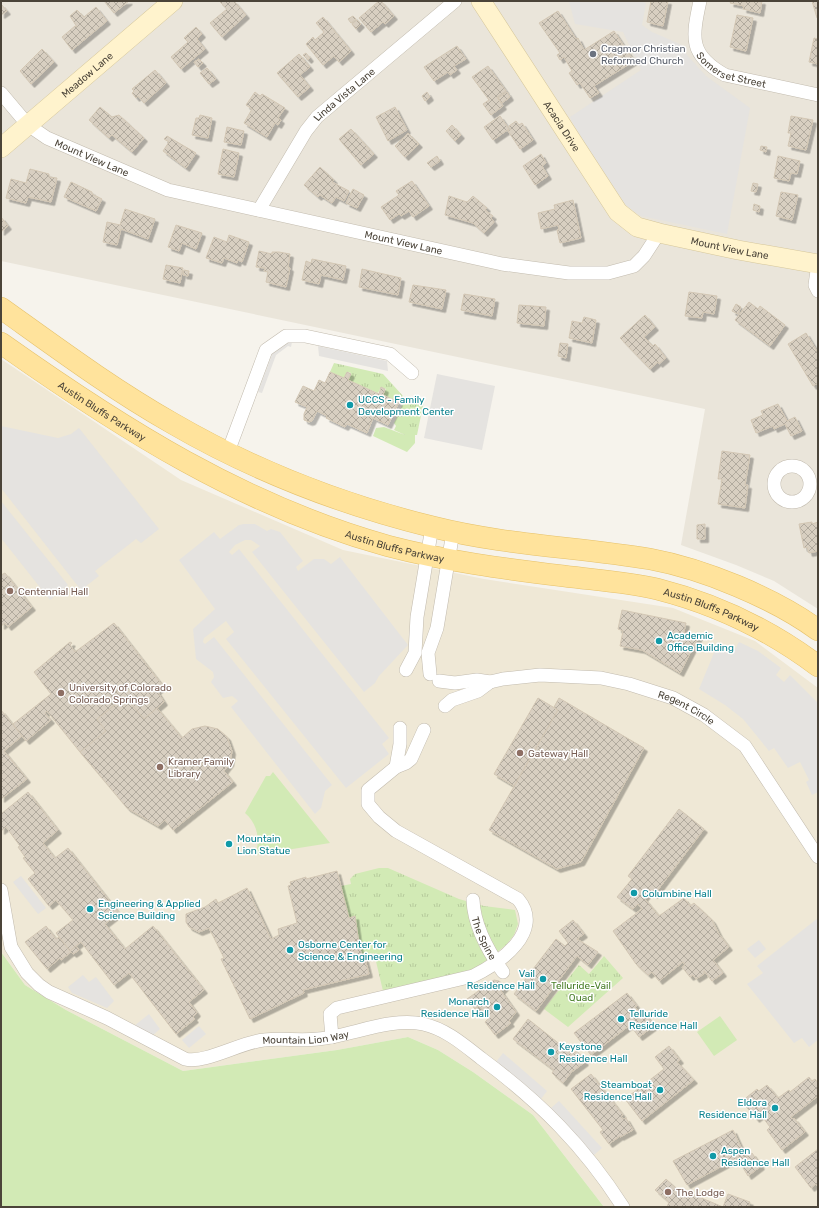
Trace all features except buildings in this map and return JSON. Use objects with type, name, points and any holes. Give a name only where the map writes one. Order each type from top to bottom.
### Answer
[{"type":"main road","points":[[1,308],[118,390],[172,424],[300,485],[352,503],[453,532],[652,560],[688,568],[749,592],[782,608],[818,630]]},
{"type":"main road","name":"Austin Bluffs Parkway","points":[[1,343],[108,417],[154,445],[244,492],[327,527],[389,546],[448,559],[656,589],[710,606],[740,618],[794,648],[818,666]]},
{"type":"street","name":"Meadow Lane","points":[[1,148],[173,1]]},
{"type":"street","name":"Linda Vista Lane","points":[[259,210],[306,131],[317,117],[455,1]]},
{"type":"street","name":"Acacia Drive","points":[[480,1],[618,212],[637,227],[660,233]]},
{"type":"street","name":"Somerset Street","points":[[700,1],[695,24],[697,49],[703,59],[713,68],[726,75],[818,95]]},
{"type":"street","name":"Mount View Lane","points":[[1,93],[28,125],[47,138],[161,188],[502,264],[569,273],[608,274],[634,266],[644,256],[660,233],[738,250],[818,264]]},
{"type":"street","points":[[818,264],[815,286],[818,290]]},
{"type":"street","points":[[228,452],[266,350],[286,336],[305,336],[390,354],[412,373]]},
{"type":"street","points":[[406,670],[415,653],[417,617],[432,527]]},
{"type":"street","name":"Regent Circle","points":[[453,532],[437,628],[428,653],[434,678],[455,683],[477,680],[490,682],[503,679],[540,676],[601,678],[651,690],[685,704],[721,727],[745,746],[818,857]]},
{"type":"street","name":"Regent Circle","points":[[445,706],[452,700],[478,691],[490,682]]},
{"type":"street","points":[[396,767],[400,744],[400,728]]},
{"type":"street","points":[[332,1037],[330,1014],[337,1008],[457,981],[500,968],[523,933],[527,918],[523,904],[518,898],[396,831],[368,804],[368,790],[396,767],[411,759],[424,730]]},
{"type":"street","name":"Mountain Lion Way","points":[[1,890],[11,947],[27,973],[39,985],[49,992],[107,1018],[186,1059],[198,1060],[253,1041],[332,1037],[407,1023],[423,1024],[447,1033],[527,1094],[562,1127],[593,1162],[623,1207]]},
{"type":"street","name":"The Spine","points":[[473,900],[473,911],[486,945],[500,968]]},
{"type":"shaded area","points":[[1,1],[818,1],[818,609],[774,581],[736,565],[681,545],[705,409],[1,261]]},
{"type":"shaded area","points":[[569,1],[639,1],[646,3],[642,25],[652,32],[682,45],[687,55],[706,76],[750,108],[727,234],[641,216],[626,205],[579,135],[570,117],[641,70],[623,32],[575,24]]},
{"type":"shaded area","points":[[287,342],[292,342],[291,347],[288,346],[276,355],[262,393],[258,392],[273,352]]},
{"type":"shaded area","points":[[318,346],[387,361],[388,371],[319,356]]},
{"type":"shaded area","points":[[1,359],[181,480],[343,550],[484,579],[673,608],[755,641],[818,688],[818,1207],[604,1207],[533,1115],[473,1072],[438,1050],[408,1037],[337,1050],[183,1071],[66,1010],[25,985],[1,952]]},
{"type":"shaded area","points":[[437,374],[495,386],[482,450],[424,438]]},
{"type":"shaded area","points":[[1,426],[58,438],[71,434],[79,428],[159,529],[141,543],[136,539],[95,571],[99,576],[81,590],[1,488]]},
{"type":"shaded area","points":[[1,501],[68,585],[50,600],[1,538]]},
{"type":"shaded area","points":[[255,524],[267,531],[271,529],[280,532],[303,561],[296,567],[298,571],[314,559],[324,559],[331,564],[340,557],[408,645],[379,676],[375,683],[364,692],[252,552],[260,546],[251,540],[245,540],[235,545],[229,552],[232,555],[239,549],[389,738],[382,744],[389,754],[346,788],[226,639],[234,632],[226,621],[204,638],[203,642],[205,644],[214,637],[332,785],[325,791],[321,808],[315,814],[231,707],[238,701],[232,696],[223,698],[211,682],[214,677],[213,672],[196,659],[193,629],[215,609],[179,560],[214,532],[220,539],[239,525]]},
{"type":"shaded area","points":[[739,642],[758,651],[781,668],[776,675],[784,682],[790,675],[818,703],[818,792],[812,795],[806,782],[809,780],[800,762],[788,768],[774,748],[769,751],[743,719],[725,705],[699,689],[716,648],[732,655]]},
{"type":"shaded area","points":[[21,876],[46,908],[38,914],[13,882]]},
{"type":"shaded area","points":[[818,918],[818,1040],[809,1047],[802,1038],[794,1043],[747,984],[763,973],[757,966]]},
{"type":"shaded area","points":[[759,940],[766,949],[755,958],[747,949]]},
{"type":"shaded area","points":[[83,975],[89,982],[96,977],[114,1001],[107,1008],[72,993],[68,987]]},
{"type":"shaded area","points":[[149,1014],[160,1029],[152,1036],[134,1026]]},
{"type":"shaded area","points":[[199,1026],[206,1034],[189,1048],[182,1040]]},
{"type":"shaded area","points":[[503,1053],[547,1091],[541,1099],[551,1108],[559,1101],[602,1148],[586,1162],[556,1129],[489,1071]]},
{"type":"green space","points":[[334,363],[383,374],[403,396],[398,402],[383,395],[386,389],[381,387],[378,393],[348,380],[351,373],[347,372],[344,378],[330,372]]},
{"type":"green space","points":[[406,397],[424,401],[417,435],[405,435],[394,430],[396,426],[394,423]]},
{"type":"green space","points":[[384,427],[405,435],[415,435],[415,443],[407,452],[373,436],[376,428]]},
{"type":"green space","points":[[273,772],[330,843],[255,855],[258,844],[257,832],[249,817],[245,813],[266,776],[270,776]]},
{"type":"green space","points":[[379,868],[388,868],[459,899],[484,906],[515,910],[518,924],[514,935],[506,945],[478,967],[458,974],[383,991],[374,953],[362,956],[355,916],[349,918],[341,886],[351,884],[350,879],[355,874]]},
{"type":"green space","points":[[1,952],[25,985],[66,1010],[183,1071],[337,1050],[408,1037],[438,1050],[473,1072],[533,1115],[604,1207],[1,1207]]},
{"type":"green space","name":"Telluride-Vail Quad","points":[[604,956],[623,978],[568,1027],[544,1009],[579,965],[589,974]]},
{"type":"green space","points":[[720,1016],[737,1040],[714,1056],[697,1032]]},
{"type":"place","name":"Cragmor Christian Reformed Church","points":[[593,54]]},
{"type":"place","name":"UCCS - Family Development Center","points":[[350,405]]},
{"type":"place","name":"Centennial Hall","points":[[10,591]]},
{"type":"place","name":"Academic Office Building","points":[[659,641]]},
{"type":"place","name":"University of Colorado Colorado Springs","points":[[61,693]]},
{"type":"place","name":"Gateway Hall","points":[[520,753]]},
{"type":"place","name":"Kramer Family Library","points":[[160,767]]},
{"type":"place","name":"Mountain Lion Statue","points":[[229,844]]},
{"type":"place","name":"Columbine Hall","points":[[634,893]]},
{"type":"place","name":"Engineering & Applied Science Building","points":[[90,909]]},
{"type":"place","name":"Osborne Center for Science & Engineering","points":[[290,950]]},
{"type":"place","name":"Vail Residence Hall","points":[[543,979]]},
{"type":"place","name":"Monarch Residence Hall","points":[[497,1007]]},
{"type":"place","name":"Telluride Residence Hall","points":[[621,1019]]},
{"type":"place","name":"Keystone Residence Hall","points":[[551,1052]]},
{"type":"place","name":"Steamboat Residence Hall","points":[[660,1090]]},
{"type":"place","name":"Eldora Residence Hall","points":[[775,1108]]},
{"type":"place","name":"Aspen Residence Hall","points":[[713,1156]]},
{"type":"place","name":"The Lodge","points":[[668,1192]]}]
